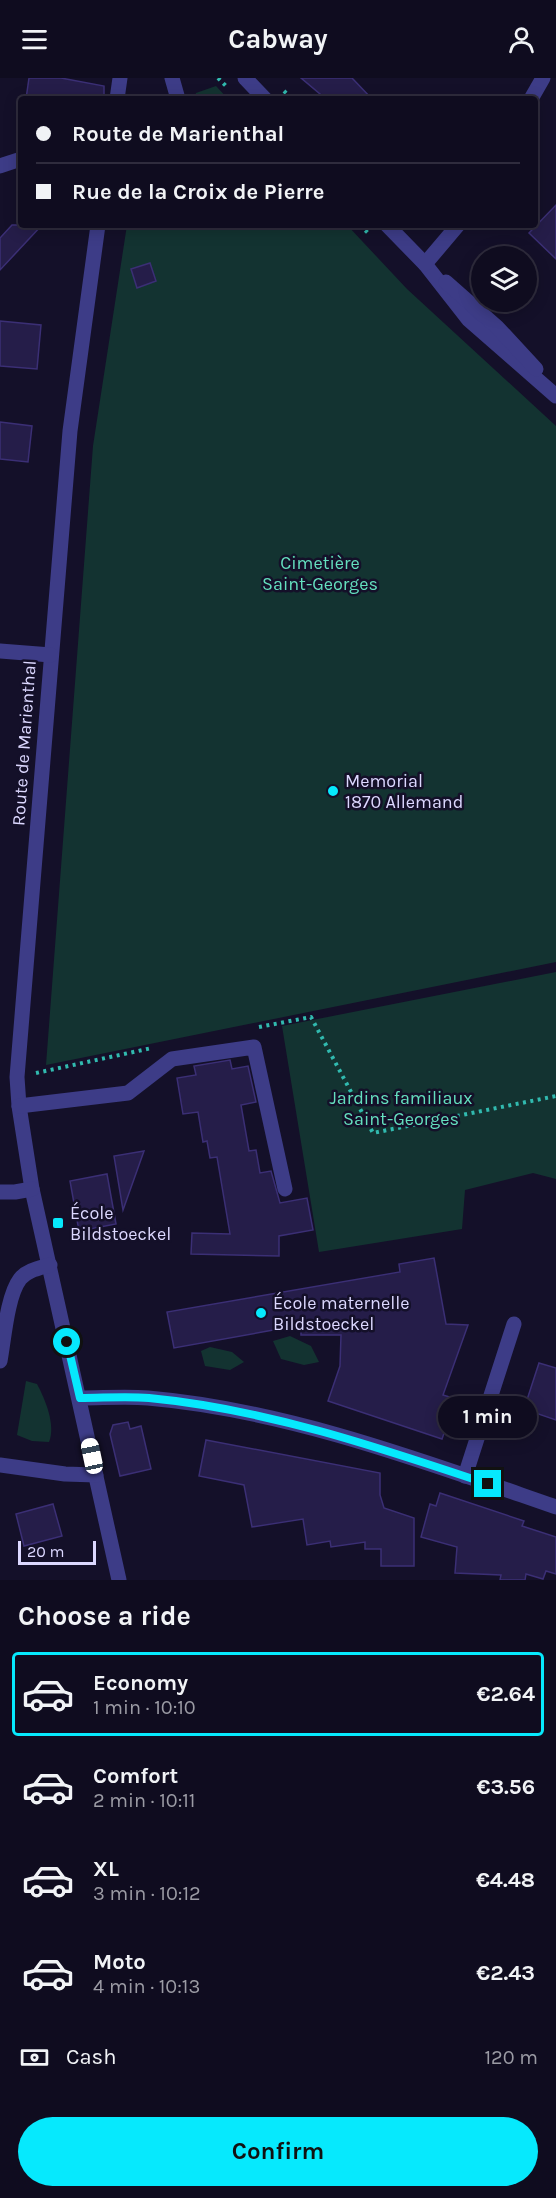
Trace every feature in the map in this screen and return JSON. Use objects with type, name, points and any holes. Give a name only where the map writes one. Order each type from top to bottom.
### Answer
[{"type":"street","points":[[117,96],[120,78]]},
{"type":"street","points":[[172,78],[177,96]]},
{"type":"street","points":[[245,78],[262,96]]},
{"type":"street","points":[[534,96],[547,81]]},
{"type":"street","points":[[0,166],[18,160]]},
{"type":"street","name":"Route de Marienthal","points":[[98,228],[70,431],[17,1077],[19,1106],[32,1189],[119,1580]]},
{"type":"street","points":[[390,228],[425,264],[474,305],[556,390]]},
{"type":"street","points":[[425,264],[455,228]]},
{"type":"street","points":[[425,264],[468,320],[556,396]]},
{"type":"street","points":[[0,651],[51,655]]},
{"type":"street","points":[[19,1106],[128,1093],[172,1059],[254,1047],[285,1189]]},
{"type":"street","points":[[0,1192],[32,1189]]},
{"type":"street","points":[[0,1361],[10,1304],[20,1278],[34,1269],[50,1265]]},
{"type":"street","points":[[465,1476],[514,1324]]},
{"type":"street","points":[[80,1398],[148,1398],[240,1413],[380,1447],[556,1507]]},
{"type":"street","points":[[0,1465],[65,1474],[96,1475]]},
{"type":"path","points":[[253,1028],[311,1017],[373,1133],[556,1096]]},
{"type":"path","points":[[17,1077],[160,1046]]},
{"type":"green space","points":[[216,86],[225,96],[195,96],[196,93]]},
{"type":"green space","name":"Cimetière Saint-Georges","points":[[127,228],[350,228],[407,289],[556,426],[556,962],[46,1065],[93,446]]},
{"type":"green space","name":"Jardins familiaux Saint-Georges","points":[[556,972],[556,1179],[533,1173],[465,1190],[462,1229],[319,1252],[282,1026]]},
{"type":"green space","points":[[290,1336],[311,1346],[319,1362],[304,1365],[281,1359],[273,1341]]},
{"type":"green space","points":[[210,1347],[232,1352],[244,1362],[230,1370],[205,1366],[201,1351]]},
{"type":"green space","points":[[26,1381],[37,1384],[46,1404],[51,1428],[49,1442],[32,1441],[17,1435]]},
{"type":"building","points":[[29,78],[61,78],[104,86],[104,96],[26,96]]},
{"type":"building","points":[[301,78],[352,78],[369,96],[322,96]]},
{"type":"building","points":[[556,205],[556,259],[529,233],[534,228],[538,228],[538,224]]},
{"type":"building","points":[[12,225],[18,225],[18,228],[39,228],[0,270],[0,238]]},
{"type":"building","points":[[150,263],[156,281],[137,288],[131,269]]},
{"type":"building","points":[[0,321],[41,325],[37,369],[0,366]]},
{"type":"building","points":[[0,422],[32,426],[28,462],[0,459]]},
{"type":"building","points":[[230,1060],[232,1069],[248,1066],[256,1102],[241,1105],[249,1151],[256,1150],[260,1173],[271,1171],[280,1203],[307,1198],[313,1230],[279,1236],[279,1256],[191,1254],[192,1233],[230,1234],[217,1157],[210,1158],[207,1141],[203,1142],[198,1112],[183,1114],[177,1078],[196,1075],[194,1066]]},
{"type":"building","points":[[144,1151],[123,1210],[114,1156]]},
{"type":"building","points":[[107,1174],[116,1224],[79,1231],[70,1181]]},
{"type":"building","points":[[434,1258],[446,1324],[468,1325],[443,1395],[456,1399],[442,1439],[328,1401],[340,1366],[341,1335],[301,1335],[301,1325],[174,1348],[167,1312],[400,1272],[399,1264]]},
{"type":"building","points":[[539,1363],[556,1368],[556,1420],[524,1409]]},
{"type":"building","points":[[128,1422],[130,1429],[141,1426],[151,1469],[120,1476],[110,1434],[113,1425]]},
{"type":"building","points":[[206,1440],[380,1473],[380,1495],[384,1508],[414,1518],[414,1566],[381,1566],[381,1549],[365,1549],[365,1542],[331,1547],[330,1541],[307,1545],[303,1519],[252,1527],[244,1485],[199,1476]]},
{"type":"building","points":[[440,1493],[524,1521],[522,1526],[556,1537],[556,1574],[546,1571],[543,1579],[526,1574],[525,1580],[500,1580],[501,1575],[455,1573],[457,1547],[421,1537],[430,1504],[436,1506]]},
{"type":"building","points":[[53,1504],[62,1536],[24,1546],[16,1514]]},
{"type":"place","name":"Memorial 1870 Allemand","points":[[333,791]]},
{"type":"place","name":"École Bildstoeckel","points":[[58,1223]]},
{"type":"place","name":"École maternelle Bildstoeckel","points":[[261,1313]]},
{"type":"route","points":[[67,1342],[80,1398],[148,1398],[240,1413],[380,1447],[488,1484]]}]
